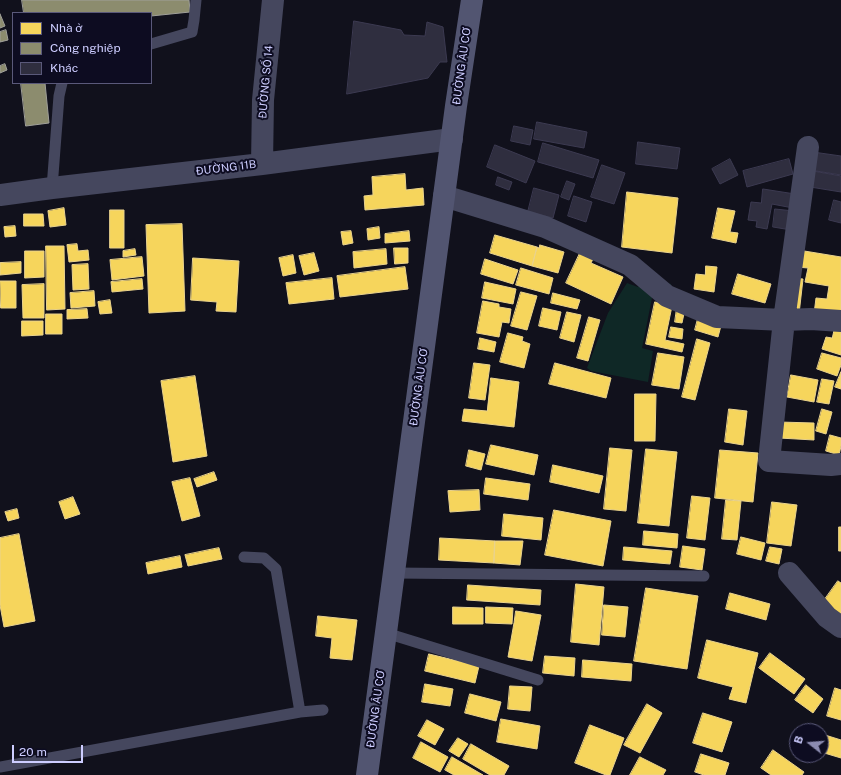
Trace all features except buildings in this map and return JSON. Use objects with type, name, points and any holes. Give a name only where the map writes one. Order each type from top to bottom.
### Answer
[{"type":"main road","name":"ĐƯỜNG ÂU CƠ","points":[[367,775],[444,196],[472,0]]},
{"type":"street","name":"ĐƯỜNG SỐ 14","points":[[262,164],[263,100],[273,0]]},
{"type":"street","name":"ĐƯỜNG 11B","points":[[0,195],[262,164],[452,139]]},
{"type":"street","points":[[808,146],[784,320],[769,461],[831,465],[841,464]]},
{"type":"street","points":[[444,196],[545,227],[630,265],[667,296],[717,317],[784,320],[812,318],[841,321]]},
{"type":"street","points":[[789,573],[827,617],[841,627]]},
{"type":"lane","points":[[152,44],[192,32],[196,0]]},
{"type":"lane","points":[[52,188],[59,96],[62,84]]},
{"type":"lane","points":[[244,557],[264,558],[276,569],[300,712]]},
{"type":"lane","points":[[394,573],[704,576]]},
{"type":"lane","points":[[386,633],[538,680]]},
{"type":"lane","points":[[0,767],[300,712],[323,710]]},
{"type":"green space","points":[[641,277],[671,284],[671,297],[652,298],[642,348],[653,351],[648,382],[591,371],[587,368],[608,313],[627,283],[638,287]]}]
